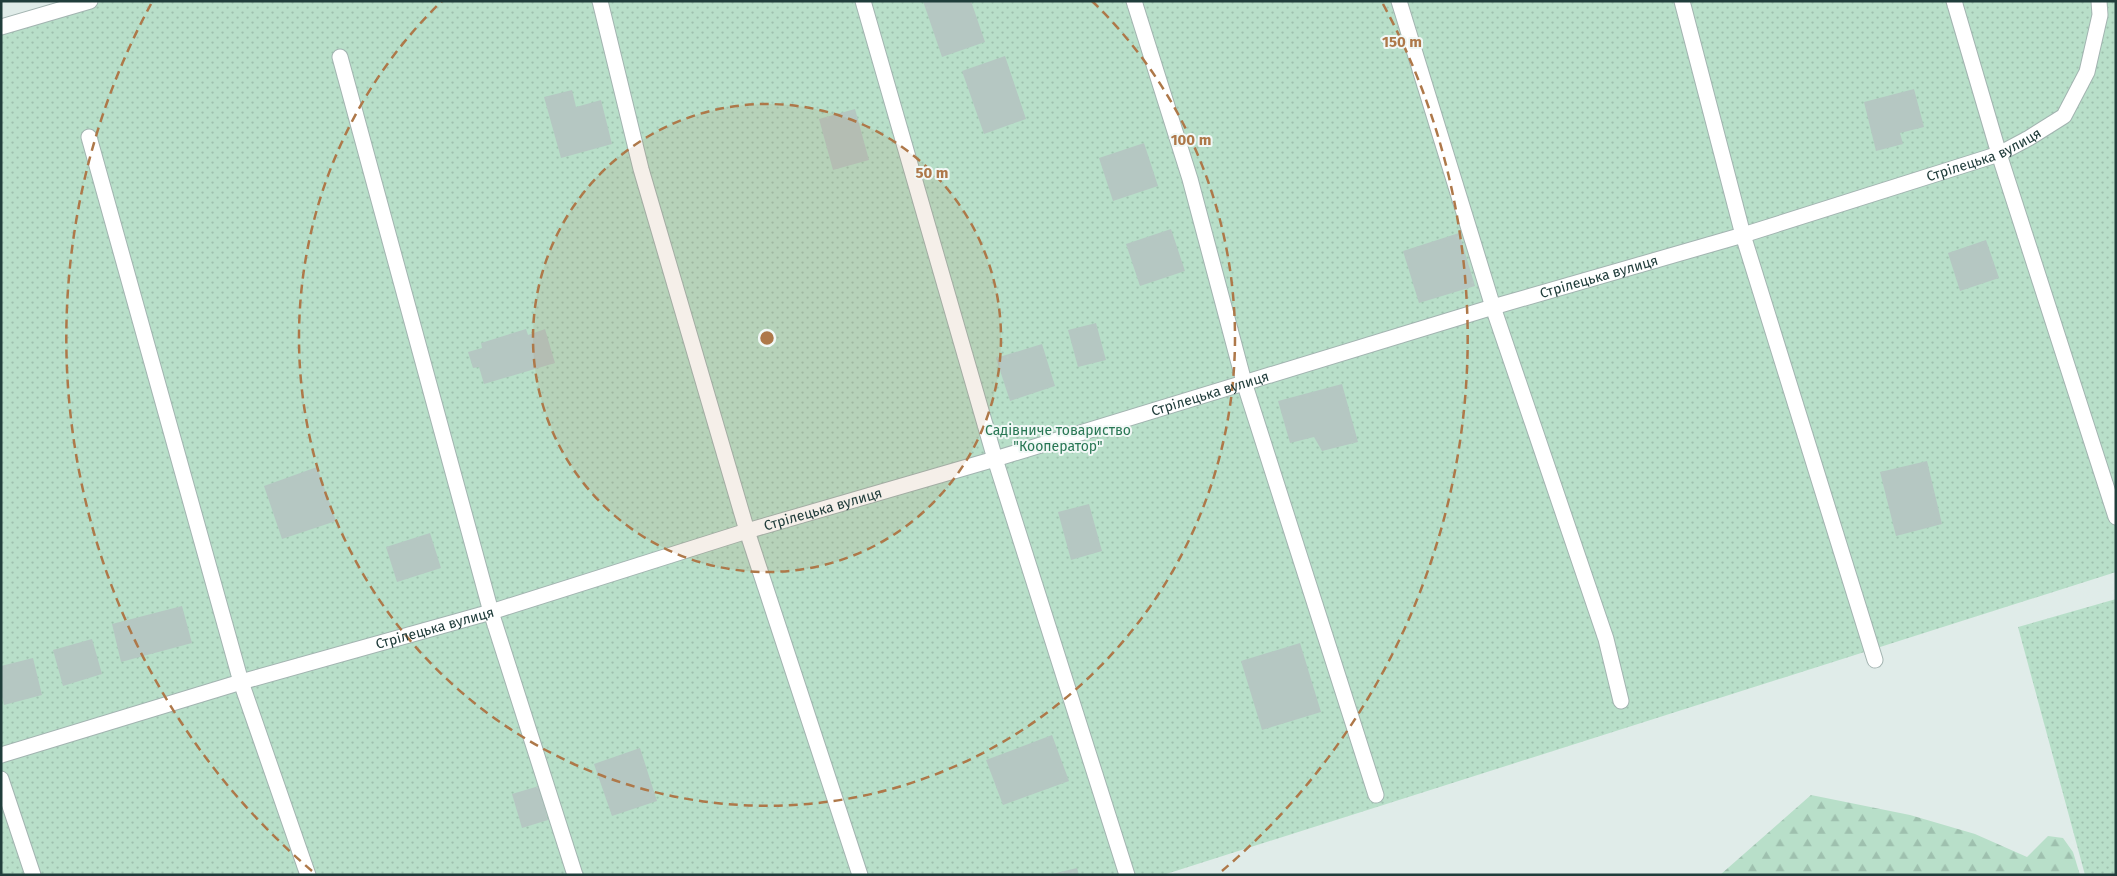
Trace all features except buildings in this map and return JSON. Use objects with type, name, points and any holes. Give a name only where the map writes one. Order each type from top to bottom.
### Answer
[{"type":"street","points":[[1,27],[90,1]]},
{"type":"street","points":[[600,1],[641,169],[747,531],[860,875]]},
{"type":"street","points":[[863,1],[995,459],[1127,875]]},
{"type":"street","points":[[1134,1],[1190,179],[1244,382],[1376,795]]},
{"type":"street","points":[[1400,1],[1493,307],[1606,639],[1620,701]]},
{"type":"street","points":[[1682,1],[1743,235],[1876,660]]},
{"type":"street","points":[[1954,1],[1998,154],[2116,517]]},
{"type":"street","name":"Стрілецька вулиця","points":[[1,755],[241,682],[491,612],[747,531],[995,459],[1493,307],[1743,235],[1998,154],[2030,138],[2064,116],[2087,72],[2100,15],[2099,1]]},
{"type":"street","points":[[340,57],[491,612],[575,875]]},
{"type":"street","points":[[89,137],[241,682],[308,875]]},
{"type":"street","points":[[1,779],[33,875]]},
{"type":"green space","name":"Садівниче товариство \"Кооператор\"","points":[[104,1],[2116,1],[2116,572],[1163,875],[1,875],[1,33]]},
{"type":"green space","points":[[2116,599],[2116,875],[2085,875],[2018,627]]},
{"type":"green space","points":[[1811,795],[1910,815],[1975,834],[2027,857],[2048,836],[2063,838],[2073,852],[2080,875],[1720,875]]}]
